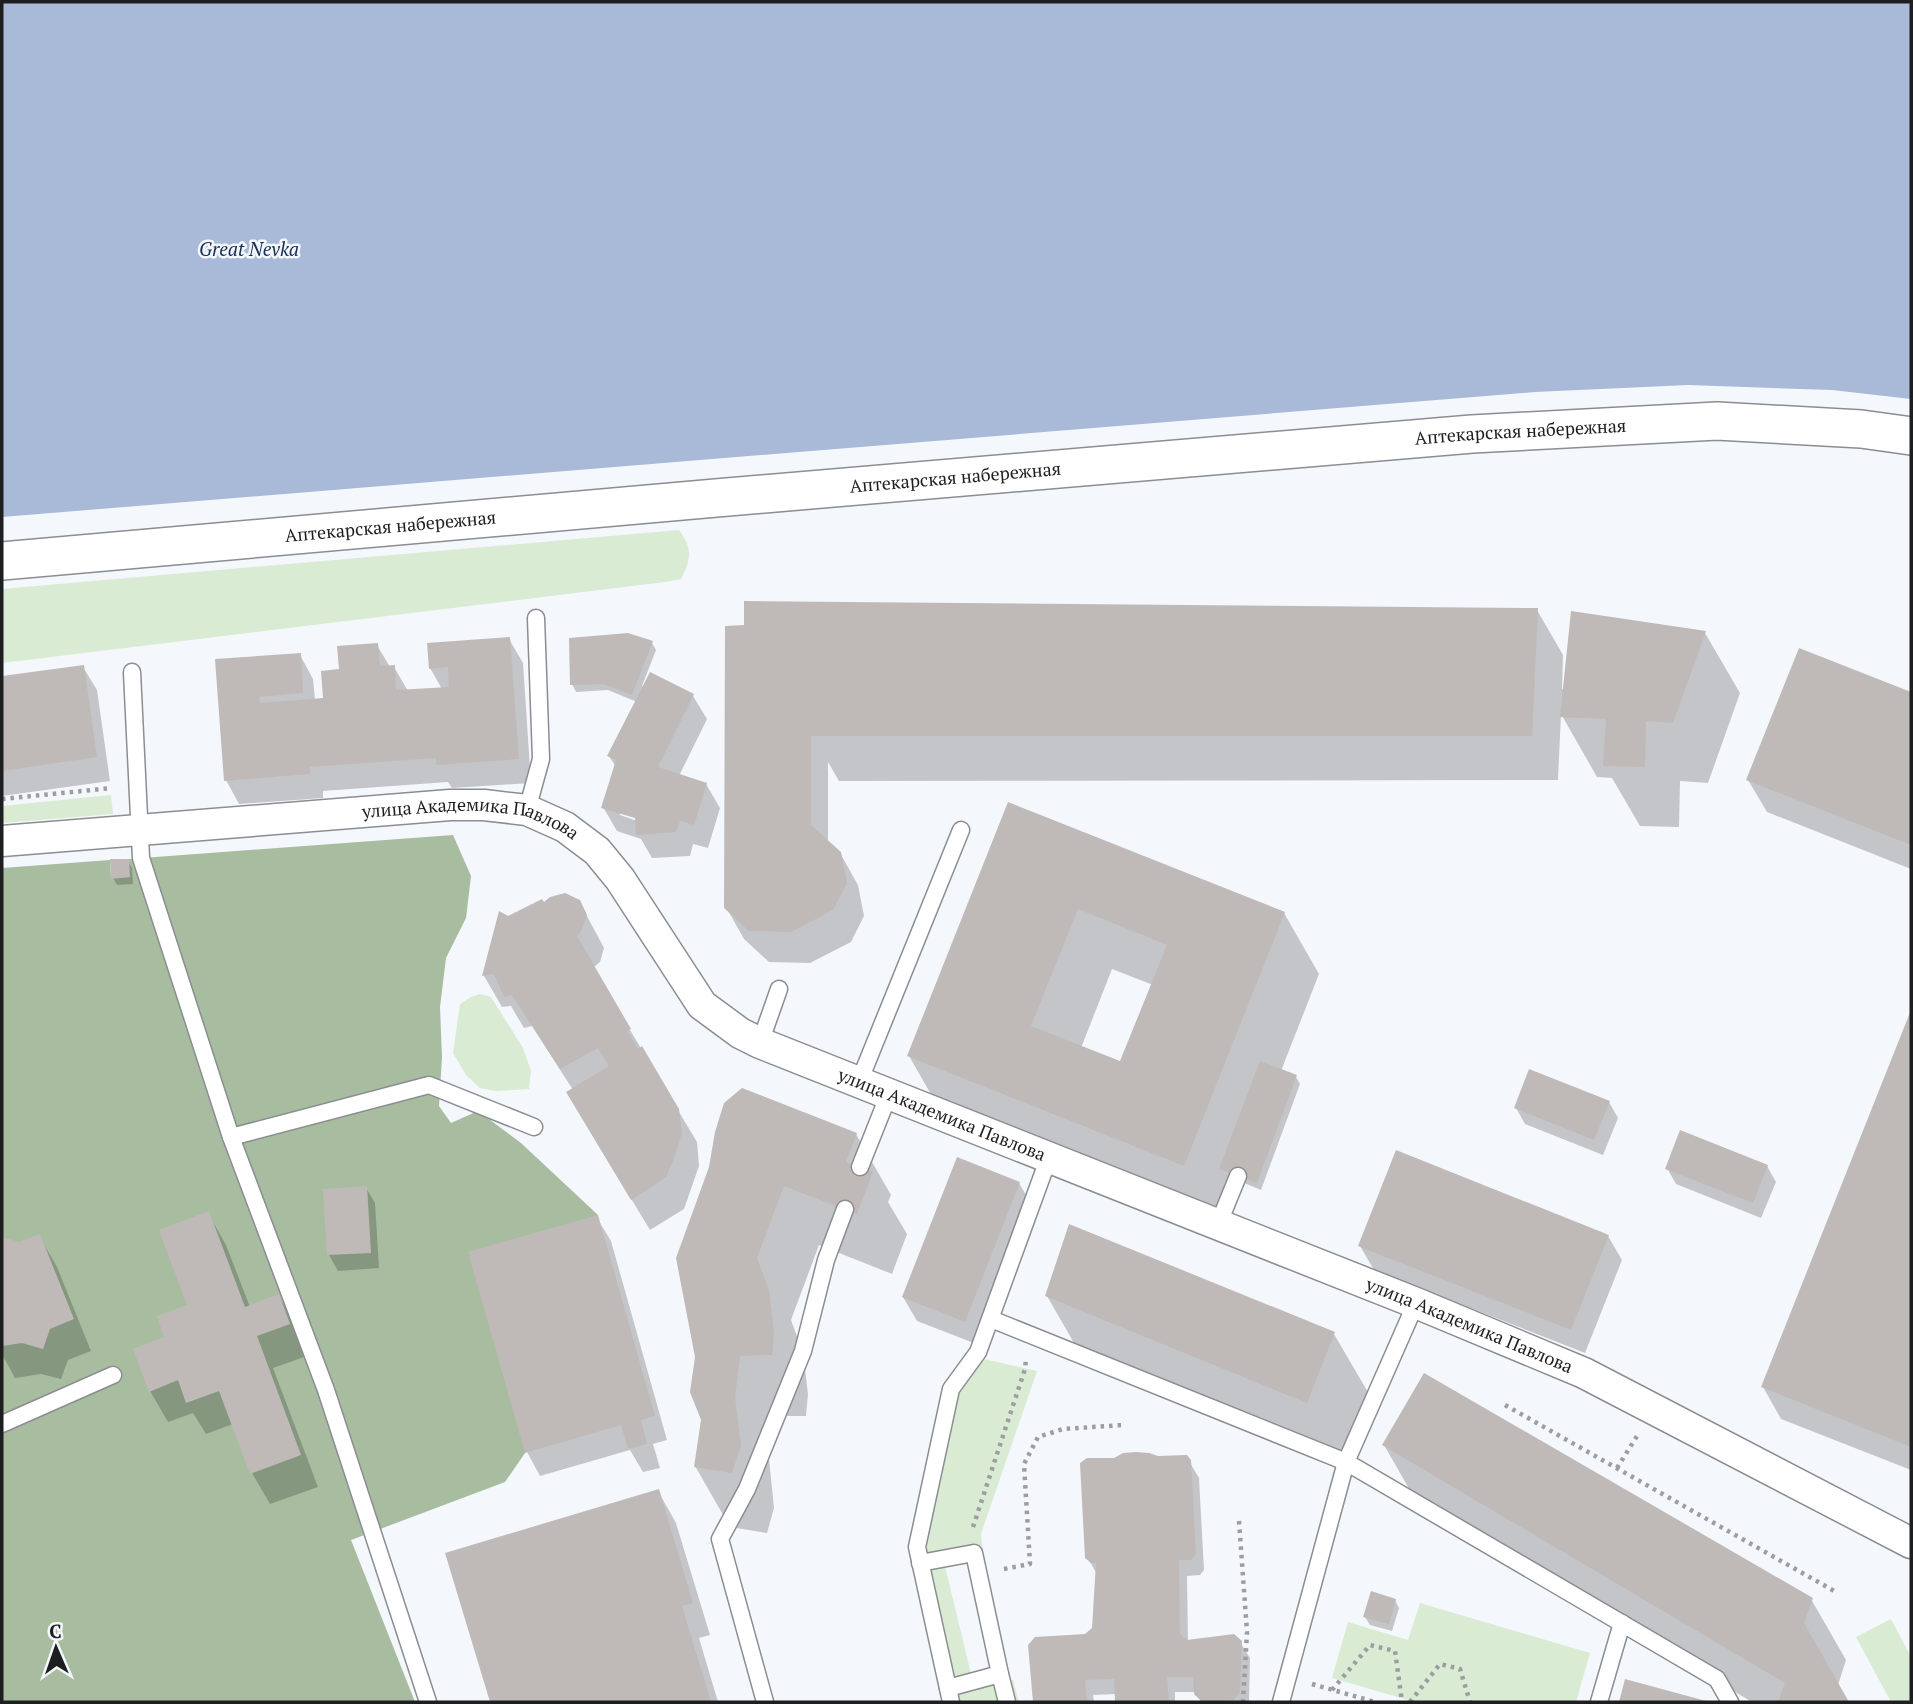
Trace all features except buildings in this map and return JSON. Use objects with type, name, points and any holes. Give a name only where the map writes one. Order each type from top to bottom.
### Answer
[{"type":"street","name":"Аптекарская набережная","points":[[2,561],[1472,433],[1717,421],[1861,429],[1911,436]]},
{"type":"street","name":"улица Академика Павлова","points":[[2,841],[450,805],[484,804],[527,810],[565,827],[597,851],[621,879],[702,1005],[740,1033],[1416,1303],[1584,1373],[1911,1543]]},
{"type":"lane","points":[[527,810],[541,759],[536,618]]},
{"type":"lane","points":[[132,672],[141,858],[231,1137],[326,1390],[428,1702]]},
{"type":"lane","points":[[859,1082],[961,830]]},
{"type":"lane","points":[[760,1043],[779,989]]},
{"type":"lane","points":[[231,1137],[429,1086],[534,1127]]},
{"type":"lane","points":[[860,1167],[889,1094]]},
{"type":"lane","points":[[1000,1674],[950,1695],[917,1547],[951,1389],[978,1352],[1049,1157]]},
{"type":"lane","points":[[1218,1225],[1238,1176]]},
{"type":"lane","points":[[765,1702],[720,1539],[747,1489],[803,1351],[826,1260],[845,1209]]},
{"type":"lane","points":[[1281,1702],[1346,1462],[1416,1303]]},
{"type":"lane","points":[[990,1318],[1346,1462],[1717,1679],[1730,1702]]},
{"type":"lane","points":[[2,1424],[113,1376]]},
{"type":"lane","points":[[920,1563],[974,1553],[1007,1702]]},
{"type":"lane","points":[[1618,1702],[1600,1700],[1622,1623]]},
{"type":"path","points":[[974,1553],[973,1526],[1025,1369],[1030,1333]]},
{"type":"path","points":[[1505,1405],[1836,1592]]},
{"type":"path","points":[[979,1574],[1030,1564],[1024,1464],[1038,1437],[1063,1429],[1123,1425]]},
{"type":"path","points":[[1617,1468],[1637,1436]]},
{"type":"path","points":[[1240,1521],[1247,1632],[1243,1702]]},
{"type":"path","points":[[1332,1690],[1370,1645],[1395,1651],[1402,1702]]},
{"type":"path","points":[[1410,1702],[1440,1664],[1460,1669],[1470,1702]]},
{"type":"path","points":[[1308,1683],[1375,1702]]},
{"type":"green space","points":[[679,530],[687,543],[689,554],[681,579],[2,663],[2,589]]},
{"type":"green space","points":[[111,795],[113,814],[2,823],[2,806]]},
{"type":"green space","points":[[453,835],[471,876],[466,918],[446,958],[440,1007],[442,1057],[439,1106],[451,1123],[478,1111],[521,1143],[598,1215],[525,1453],[505,1482],[351,1540],[415,1702],[2,1702],[2,868],[110,860],[111,878],[129,877],[129,859]]},
{"type":"green space","points":[[480,994],[491,997],[523,1048],[531,1071],[529,1089],[496,1091],[480,1088],[466,1075],[453,1053],[460,1004]]},
{"type":"green space","points":[[984,1359],[1037,1371],[981,1534],[982,1546],[924,1558],[922,1546],[959,1390]]},
{"type":"green space","points":[[944,1562],[972,1678],[953,1683],[926,1565]]},
{"type":"green space","points":[[1420,1603],[1590,1653],[1576,1702],[1415,1702],[1332,1678],[1348,1622],[1408,1640]]},
{"type":"green space","points":[[1891,1619],[1911,1657],[1911,1702],[1891,1702],[1856,1637]]},
{"type":"green space","points":[[1013,1680],[1019,1702],[958,1702],[955,1691]]},
{"type":"water","name":"Great Nevka","points":[[2,2],[1911,2],[1911,399],[1832,390],[1688,385],[1535,392],[2,517]]}]
